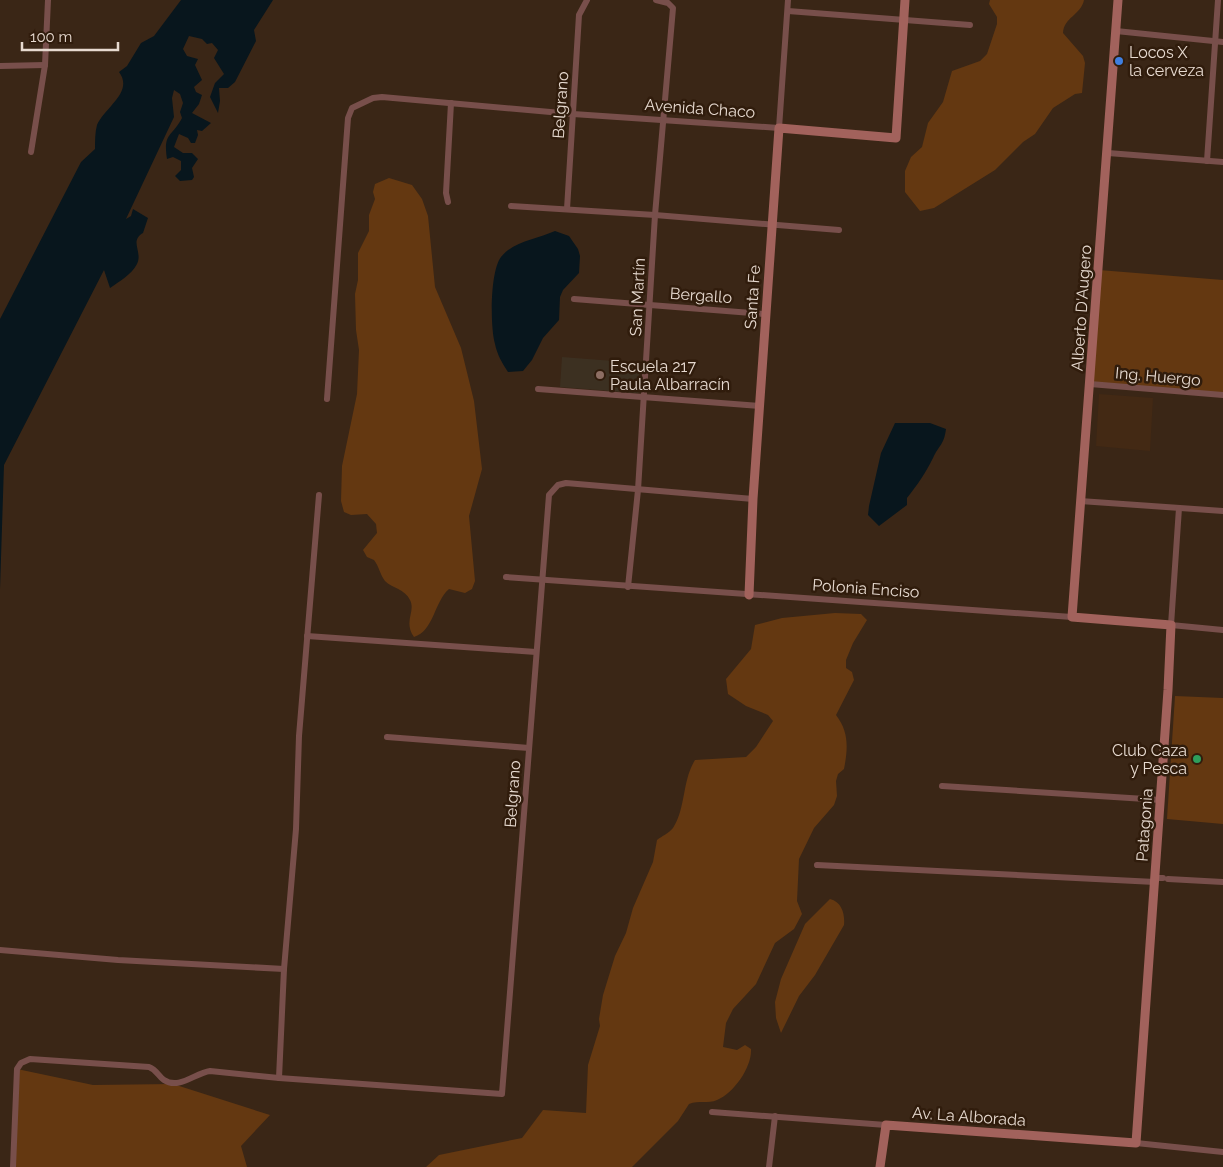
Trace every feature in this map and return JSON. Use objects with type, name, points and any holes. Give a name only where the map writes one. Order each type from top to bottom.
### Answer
[{"type":"main road","points":[[904,19],[905,0]]},
{"type":"main road","name":"Alberto D'Augero","points":[[1072,617],[1118,0]]},
{"type":"main road","name":"Avenida Chaco","points":[[779,128],[896,138],[904,19]]},
{"type":"main road","name":"Santa Fe","points":[[749,595],[753,499],[779,128]]},
{"type":"main road","name":"Polonia Enciso","points":[[1072,617],[1171,625]]},
{"type":"main road","name":"Patagonia","points":[[1136,1143],[1160,879],[1161,800],[1171,625]]},
{"type":"main road","points":[[880,1167],[886,1125]]},
{"type":"main road","name":"Av. La Alborada","points":[[886,1125],[1136,1143]]},
{"type":"street","points":[[31,152],[45,65],[48,0]]},
{"type":"street","name":"San Martín","points":[[628,587],[638,490],[651,306],[655,215],[673,8],[668,3],[656,0]]},
{"type":"street","name":"Santa Fe","points":[[779,128],[788,0]]},
{"type":"street","points":[[1207,160],[1218,0]]},
{"type":"street","name":"Belgrano","points":[[567,209],[579,15],[585,2]]},
{"type":"street","points":[[788,12],[970,25]]},
{"type":"street","points":[[1116,31],[1223,42]]},
{"type":"street","points":[[0,66],[45,65]]},
{"type":"street","name":"Avenida Chaco","points":[[327,399],[348,118],[352,108],[373,98],[382,97],[573,114],[779,128]]},
{"type":"street","points":[[448,202],[446,193],[451,103]]},
{"type":"street","points":[[1108,153],[1223,162]]},
{"type":"street","points":[[511,206],[655,215],[839,230]]},
{"type":"street","name":"Bergallo","points":[[574,299],[765,314]]},
{"type":"street","name":"Ing. Huergo","points":[[1090,384],[1223,395]]},
{"type":"street","points":[[538,389],[760,406]]},
{"type":"street","name":"Belgrano","points":[[279,1078],[502,1094],[549,495],[558,484],[566,483],[638,490]]},
{"type":"street","points":[[638,490],[753,499]]},
{"type":"street","points":[[13,1167],[17,1069],[21,1063],[30,1059],[149,1067],[157,1070],[163,1080],[173,1084],[182,1082],[199,1072],[210,1071],[279,1078],[284,969],[296,829],[299,736],[319,495]]},
{"type":"street","points":[[1080,502],[1223,511]]},
{"type":"street","name":"Patagonia","points":[[1171,625],[1179,508]]},
{"type":"street","name":"Polonia Enciso","points":[[506,577],[1072,617]]},
{"type":"street","name":"Polonia Enciso","points":[[1171,625],[1223,630]]},
{"type":"street","points":[[307,636],[536,652]]},
{"type":"street","points":[[388,738],[529,748]]},
{"type":"street","points":[[942,786],[1161,800]]},
{"type":"street","points":[[817,865],[1223,882]]},
{"type":"street","points":[[0,950],[118,960],[284,969]]},
{"type":"street","name":"Av. La Alborada","points":[[712,1112],[886,1125]]},
{"type":"street","points":[[769,1167],[775,1116]]},
{"type":"street","name":"Av. La Alborada","points":[[1136,1143],[1223,1152]]},
{"type":"shaded area","points":[[181,0],[273,0],[254,30],[256,41],[235,82],[228,88],[219,88],[220,101],[218,113],[210,97],[215,83],[224,74],[214,58],[218,50],[212,43],[207,44],[202,39],[189,36],[183,49],[187,56],[198,59],[195,65],[202,80],[194,87],[196,92],[202,95],[199,104],[192,113],[211,123],[202,131],[197,130],[198,135],[195,143],[191,143],[188,138],[179,134],[174,147],[183,153],[192,153],[198,159],[192,168],[194,177],[192,180],[180,181],[175,176],[181,170],[181,161],[173,157],[167,159],[167,140],[182,118],[180,112],[183,103],[180,94],[174,90],[172,98],[174,117],[126,219],[131,216],[133,209],[148,218],[143,233],[137,240],[137,264],[128,275],[110,288],[104,270],[4,465],[0,589],[0,319],[81,162],[95,149],[97,125],[121,93],[123,79],[119,72],[127,66],[141,43],[154,36]]},
{"type":"shaded area","points":[[990,0],[1084,0],[1080,9],[1066,23],[1063,33],[1083,56],[1085,63],[1082,93],[1075,94],[1053,108],[1035,134],[1023,142],[995,170],[934,208],[920,211],[905,192],[905,171],[911,157],[922,147],[928,123],[943,102],[952,71],[980,61],[987,54],[997,24],[997,17],[989,4]]},
{"type":"shaded area","points":[[389,178],[412,185],[422,199],[428,216],[435,287],[461,348],[474,401],[482,469],[469,516],[475,581],[472,589],[465,593],[449,589],[440,601],[426,629],[414,637],[409,621],[412,609],[408,596],[385,581],[376,562],[367,557],[363,550],[377,533],[376,524],[367,514],[351,515],[344,512],[341,501],[342,466],[357,394],[359,350],[356,330],[355,294],[358,280],[358,253],[369,231],[369,215],[375,199],[373,192],[375,184]]},
{"type":"shaded area","points":[[555,231],[569,236],[578,249],[580,256],[579,273],[563,290],[560,297],[559,320],[543,338],[532,360],[523,371],[508,372],[497,351],[493,336],[492,299],[497,264],[501,257],[512,247]]},
{"type":"shaded area","points":[[1099,270],[1223,280],[1223,395],[1090,384]]},
{"type":"shaded area","name":"Escuela 217 Paula Albarracín","points":[[562,357],[640,363],[638,393],[560,387]]},
{"type":"shaded area","points":[[1099,394],[1153,398],[1150,451],[1096,446]]},
{"type":"shaded area","points":[[895,423],[930,423],[946,429],[941,445],[907,498],[907,505],[879,526],[868,515],[869,506],[881,453]]},
{"type":"shaded area","points":[[835,613],[861,614],[867,620],[853,643],[846,660],[846,668],[852,672],[854,680],[836,715],[843,728],[846,740],[844,769],[838,774],[836,781],[837,796],[834,805],[814,828],[799,859],[797,901],[802,914],[794,929],[775,943],[756,984],[733,1009],[726,1023],[723,1047],[737,1050],[745,1045],[751,1049],[751,1056],[741,1079],[730,1092],[717,1100],[689,1104],[678,1121],[632,1167],[426,1167],[439,1155],[522,1138],[543,1110],[586,1113],[588,1065],[600,1026],[599,1019],[603,995],[615,956],[626,933],[633,908],[653,862],[657,840],[673,828],[677,820],[691,768],[695,760],[746,757],[756,747],[773,721],[768,715],[746,706],[728,694],[726,679],[751,649],[755,625],[782,618]]},
{"type":"shaded area","name":"Club Caza y Pesca","points":[[1175,696],[1223,698],[1223,824],[1167,819]]},
{"type":"shaded area","points":[[830,899],[842,909],[844,925],[815,975],[799,996],[781,1033],[776,1018],[775,1002],[781,979],[805,924]]},
{"type":"shaded area","points":[[17,1069],[93,1085],[173,1084],[270,1115],[241,1146],[247,1167],[14,1167]]},
{"type":"place","name":"Locos X la cerveza","points":[[1119,61]]},
{"type":"place","name":"Escuela 217 Paula Albarracín","points":[[600,375]]},
{"type":"place","name":"Club Caza y Pesca","points":[[1197,759]]}]
